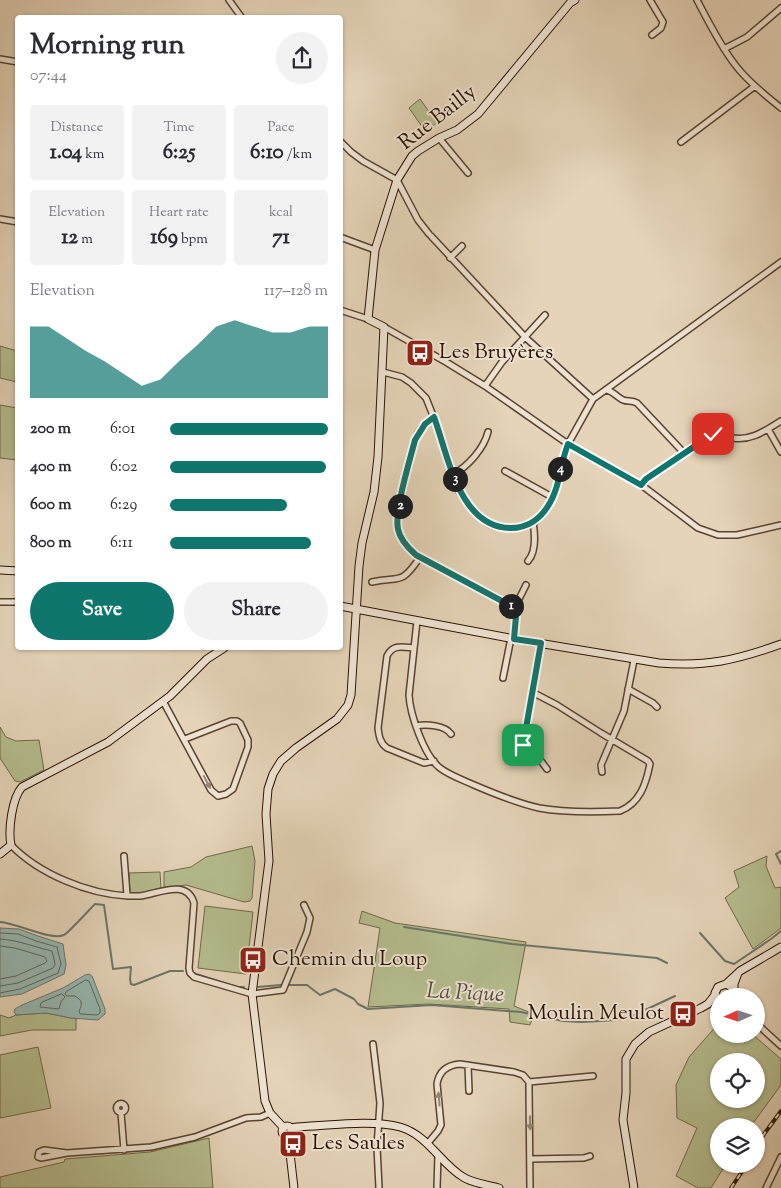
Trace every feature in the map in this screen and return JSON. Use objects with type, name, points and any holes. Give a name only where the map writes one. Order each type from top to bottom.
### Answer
[{"type":"street","points":[[229,0],[240,15]]},
{"type":"street","name":"Rue Bailly","points":[[368,319],[375,250],[397,180],[412,156],[439,138],[457,130],[478,114],[570,3],[575,0]]},
{"type":"street","points":[[650,0],[663,22],[660,28],[652,35]]},
{"type":"street","points":[[697,0],[724,49],[734,63],[755,86],[781,108]]},
{"type":"street","points":[[724,49],[747,37],[781,8]]},
{"type":"street","points":[[0,59],[15,62]]},
{"type":"street","points":[[681,142],[755,86]]},
{"type":"street","points":[[439,138],[468,174]]},
{"type":"street","points":[[343,144],[351,152],[397,180],[418,220],[450,258],[526,338],[593,399]]},
{"type":"street","points":[[0,219],[15,222]]},
{"type":"street","points":[[343,238],[375,250]]},
{"type":"street","points":[[450,258],[462,246]]},
{"type":"street","points":[[383,372],[402,377],[426,398],[459,491],[471,507],[487,523],[494,526],[515,528],[533,522],[540,516],[552,497],[568,444],[593,399],[781,262]]},
{"type":"street","points":[[343,311],[368,319],[446,362],[485,386],[568,444],[641,485],[698,528],[718,535],[737,535],[781,525]]},
{"type":"street","points":[[485,386],[502,362],[526,338],[545,315]]},
{"type":"street","points":[[294,1188],[287,1130],[270,1113],[265,1101],[252,994],[269,861],[266,814],[268,789],[273,774],[281,761],[296,748],[330,726],[348,705],[353,680],[355,610],[362,543],[374,492],[383,372],[384,327]]},
{"type":"street","points":[[606,390],[613,392],[622,400],[637,403],[684,453]]},
{"type":"street","points":[[434,417],[425,424],[415,440],[398,519],[398,531],[409,549],[420,557],[514,609]]},
{"type":"street","points":[[641,485],[646,479],[713,434],[718,433],[741,439],[758,435],[781,421]]},
{"type":"street","points":[[768,429],[781,452]]},
{"type":"street","points":[[453,474],[460,471],[480,448],[488,432]]},
{"type":"street","points":[[505,471],[552,497]]},
{"type":"street","points":[[528,561],[531,558],[533,547],[533,522]]},
{"type":"street","points":[[372,582],[399,580],[410,571],[420,557]]},
{"type":"street","points":[[0,570],[15,571]]},
{"type":"street","points":[[503,678],[513,638],[516,616],[514,609],[526,585]]},
{"type":"street","points":[[0,602],[15,602]]},
{"type":"street","points":[[343,607],[634,660],[680,665],[701,664],[746,657],[781,644]]},
{"type":"street","points":[[417,621],[409,695],[412,716],[434,761],[439,767],[460,779],[490,792],[539,808],[620,811],[640,796],[650,764],[643,756],[532,692]]},
{"type":"street","points":[[541,643],[524,747],[526,751],[538,758],[547,769]]},
{"type":"street","points":[[414,648],[393,648],[387,656],[378,728],[379,737],[387,748],[424,763],[434,761]]},
{"type":"street","points":[[0,854],[10,845],[14,804],[16,795],[22,787],[97,749],[163,701],[186,682],[207,659],[221,650]]},
{"type":"street","points":[[602,772],[601,765],[624,711],[634,660]]},
{"type":"street","points":[[628,689],[656,707]]},
{"type":"street","points":[[163,701],[213,793],[221,796],[230,792],[233,789],[248,747],[248,740],[240,723],[231,721],[185,739]]},
{"type":"street","points":[[416,726],[443,728],[447,729],[451,734]]},
{"type":"street","points":[[10,845],[34,863],[75,884],[100,893],[140,896],[172,889],[187,892],[194,903],[190,973],[194,977],[252,994],[283,990],[307,932],[310,918],[304,905]]},
{"type":"street","points":[[124,856],[127,896]]},
{"type":"street","points":[[718,988],[718,986],[726,984],[740,971],[781,947]]},
{"type":"street","points":[[726,984],[733,988],[740,971]]},
{"type":"street","points":[[634,1188],[623,1120],[626,1093],[625,1065],[628,1053],[649,1032],[710,1003]]},
{"type":"street","points":[[765,1031],[781,1046]]},
{"type":"street","points":[[373,1044],[380,1103],[378,1124],[379,1188]]},
{"type":"street","points":[[428,1143],[441,1125],[437,1084],[441,1073],[453,1064],[514,1072],[523,1075],[529,1082],[530,1188]]},
{"type":"street","points":[[468,1065],[470,1091]]},
{"type":"street","points":[[529,1082],[593,1076]]},
{"type":"street","points":[[121,1113],[124,1150]]},
{"type":"street","points":[[67,1153],[44,1150],[40,1152],[38,1158],[67,1153],[150,1147],[194,1137],[246,1118],[261,1117],[270,1113]]},
{"type":"street","points":[[287,1130],[297,1127],[378,1124],[402,1128],[428,1143],[463,1178],[500,1188]]},
{"type":"street","points":[[437,1188],[438,1155]]},
{"type":"street","points":[[530,1159],[584,1158],[590,1156]]},
{"type":"street","points":[[766,1188],[781,1157]]},
{"type":"green space","points":[[420,99],[437,123],[425,131],[409,108]]},
{"type":"green space","points":[[0,346],[15,350],[15,382],[0,378]]},
{"type":"green space","points":[[0,405],[15,408],[15,460],[0,458]]},
{"type":"green space","points":[[0,727],[6,737],[16,741],[39,740],[44,770],[20,782],[15,781],[0,758]]},
{"type":"green space","points":[[252,846],[255,861],[252,898],[250,901],[244,902],[186,885],[164,888],[164,872],[191,867],[206,857]]},
{"type":"green space","points":[[767,856],[766,866],[775,888],[781,887],[781,928],[753,949],[725,898],[739,887],[734,871]]},
{"type":"green space","points":[[160,872],[161,888],[135,894],[130,893],[129,873]]},
{"type":"green space","points":[[205,906],[253,912],[246,974],[198,968]]},
{"type":"green space","points":[[362,911],[395,923],[526,942],[514,1006],[534,1014],[530,1025],[510,1022],[509,1009],[429,1004],[368,1007],[380,928],[359,923]]},
{"type":"green space","points":[[46,1013],[76,1019],[76,1030],[32,1030],[0,1036],[0,1015],[9,1018],[16,1015]]},
{"type":"green space","points":[[710,1033],[710,1043],[762,1043],[781,1059],[781,1085],[765,1107],[765,1053],[710,1053],[710,1108],[764,1108],[757,1118],[710,1118],[710,1173],[720,1173],[711,1188],[698,1188],[676,1176],[697,1128],[677,1118],[676,1085],[689,1057]]},
{"type":"green space","points":[[38,1047],[51,1108],[0,1118],[0,1055]]},
{"type":"green space","points":[[209,1138],[213,1188],[0,1188],[0,1177],[64,1162],[65,1159],[150,1152]]},
{"type":"water","points":[[0,928],[19,929],[63,944],[66,965],[64,974],[22,994],[0,997]]},
{"type":"water","points":[[89,974],[92,976],[105,1009],[105,1014],[98,1020],[71,1018],[46,1013],[16,1015],[14,1012],[15,1009],[22,1005],[63,988]]},
{"type":"waterway","name":"La Pique","points":[[781,851],[776,854],[781,864]]},
{"type":"waterway","name":"La Pique","points":[[0,922],[51,936],[58,936],[67,933],[95,904],[104,905],[113,969],[131,967],[130,979],[131,984],[134,985],[170,971],[183,971]]},
{"type":"waterway","points":[[404,927],[512,944],[657,958],[667,963]]},
{"type":"waterway","name":"La Pique","points":[[700,933],[725,961],[734,964],[781,931]]},
{"type":"waterway","name":"La Pique","points":[[193,973],[237,987],[244,987]]},
{"type":"waterway","name":"La Pique","points":[[257,987],[281,985]]},
{"type":"waterway","name":"La Pique","points":[[287,985],[307,985],[320,995],[335,989],[368,1009],[432,1005],[521,1012],[563,1021],[582,1022],[617,1020],[630,1017],[675,996]]},
{"type":"railway","points":[[765,1133],[781,1111]]},
{"type":"railway","points":[[731,1188],[741,1173]]},
{"type":"place","name":"Les Bruyères","points":[[420,353]]},
{"type":"place","name":"Chemin du Loup","points":[[253,960]]},
{"type":"place","name":"Moulin Meulot","points":[[683,1014]]},
{"type":"place","name":"Les Saules","points":[[293,1144]]},
{"type":"route","points":[[523,745],[541,643],[514,639],[516,616],[513,607],[426,562],[409,549],[398,531],[399,511],[415,440],[420,429],[434,417],[459,491],[464,499],[487,523],[505,528],[525,526],[534,522],[540,516],[548,505],[556,487],[568,444],[641,485],[646,479],[713,434]]}]
